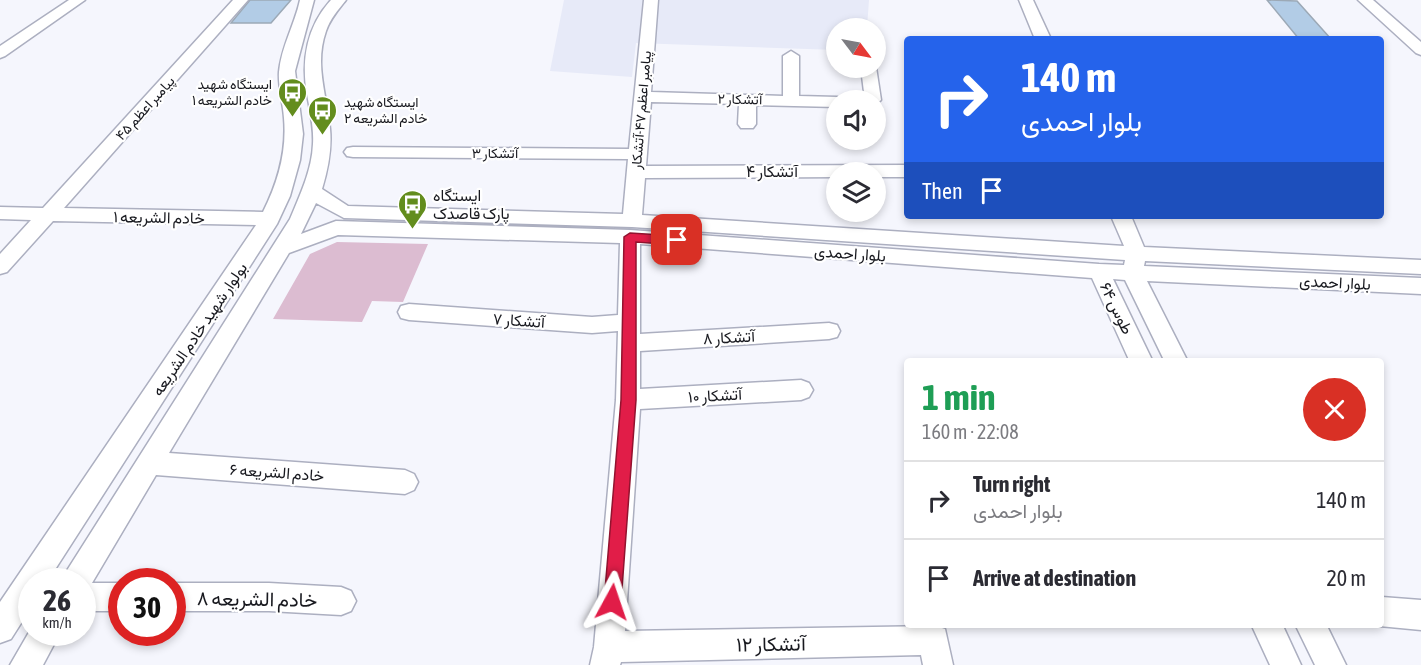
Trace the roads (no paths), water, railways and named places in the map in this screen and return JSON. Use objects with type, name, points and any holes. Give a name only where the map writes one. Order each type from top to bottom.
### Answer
[{"type":"street","points":[[0,53],[78,0]]},
{"type":"street","name":"پیامبر اعظم ۴۵","points":[[0,267],[241,0]]},
{"type":"street","name":"بولوار شهید خادم الشریعه","points":[[0,628],[270,219],[283,193],[295,141],[288,97],[288,65],[295,32],[305,12],[307,0]]},
{"type":"street","name":"بولوار شهید خادم الشریعه","points":[[85,568],[283,248],[312,191],[323,136],[312,71],[313,51],[318,31],[327,11],[339,0]]},
{"type":"street","name":"پیامبر اعظم ۴۷-آتشکار","points":[[607,656],[628,400],[631,229],[651,0]]},
{"type":"street","points":[[1026,0],[1042,36]]},
{"type":"street","points":[[1365,0],[1421,50]]},
{"type":"street","points":[[791,56],[791,100]]},
{"type":"street","name":"آتشکار ۲","points":[[642,97],[826,102]]},
{"type":"street","points":[[747,124],[748,100]]},
{"type":"street","name":"آتشکار ۳","points":[[353,152],[637,163]]},
{"type":"street","name":"آتشکار ۴","points":[[637,163],[904,171]]},
{"type":"street","points":[[312,191],[340,220]]},
{"type":"street","name":"خادم الشریعه ۱","points":[[0,213],[270,219]]},
{"type":"street","name":"طوس ۶۴","points":[[1122,219],[1135,263],[1175,358]]},
{"type":"street","name":"بلوار احمدی","points":[[283,248],[340,220],[631,229],[1135,263],[1421,286]]},
{"type":"street","name":"بلوار احمدی","points":[[631,229],[1099,271],[1135,263],[1421,267]]},
{"type":"street","name":"طوس ۶۴","points":[[1099,271],[1140,358]]},
{"type":"street","name":"آتشکار ۷","points":[[409,312],[592,325],[628,333]]},
{"type":"street","name":"آتشکار ۸","points":[[628,333],[829,331]]},
{"type":"street","name":"آتشکار ۱۰","points":[[628,400],[801,390]]},
{"type":"street","name":"خادم الشریعه ۶","points":[[150,463],[405,482]]},
{"type":"street","name":"خادم الشریعه ۸","points":[[186,597],[268,597],[341,601]]},
{"type":"street","points":[[1384,612],[1421,615]]},
{"type":"street","points":[[1268,628],[1286,665]]},
{"type":"street","points":[[1312,628],[1331,665]]},
{"type":"street","points":[[25,665],[37,646]]},
{"type":"street","name":"آتشکار ۱۲","points":[[607,656],[936,653]]},
{"type":"place","name":"ایستگاه شهید خادم الشریعه ۱","points":[[293,118]]},
{"type":"place","name":"ایستگاه شهید خادم الشریعه ۲","points":[[323,136]]},
{"type":"place","name":"ایستگاه پارک قاصدک","points":[[412,230]]}]
